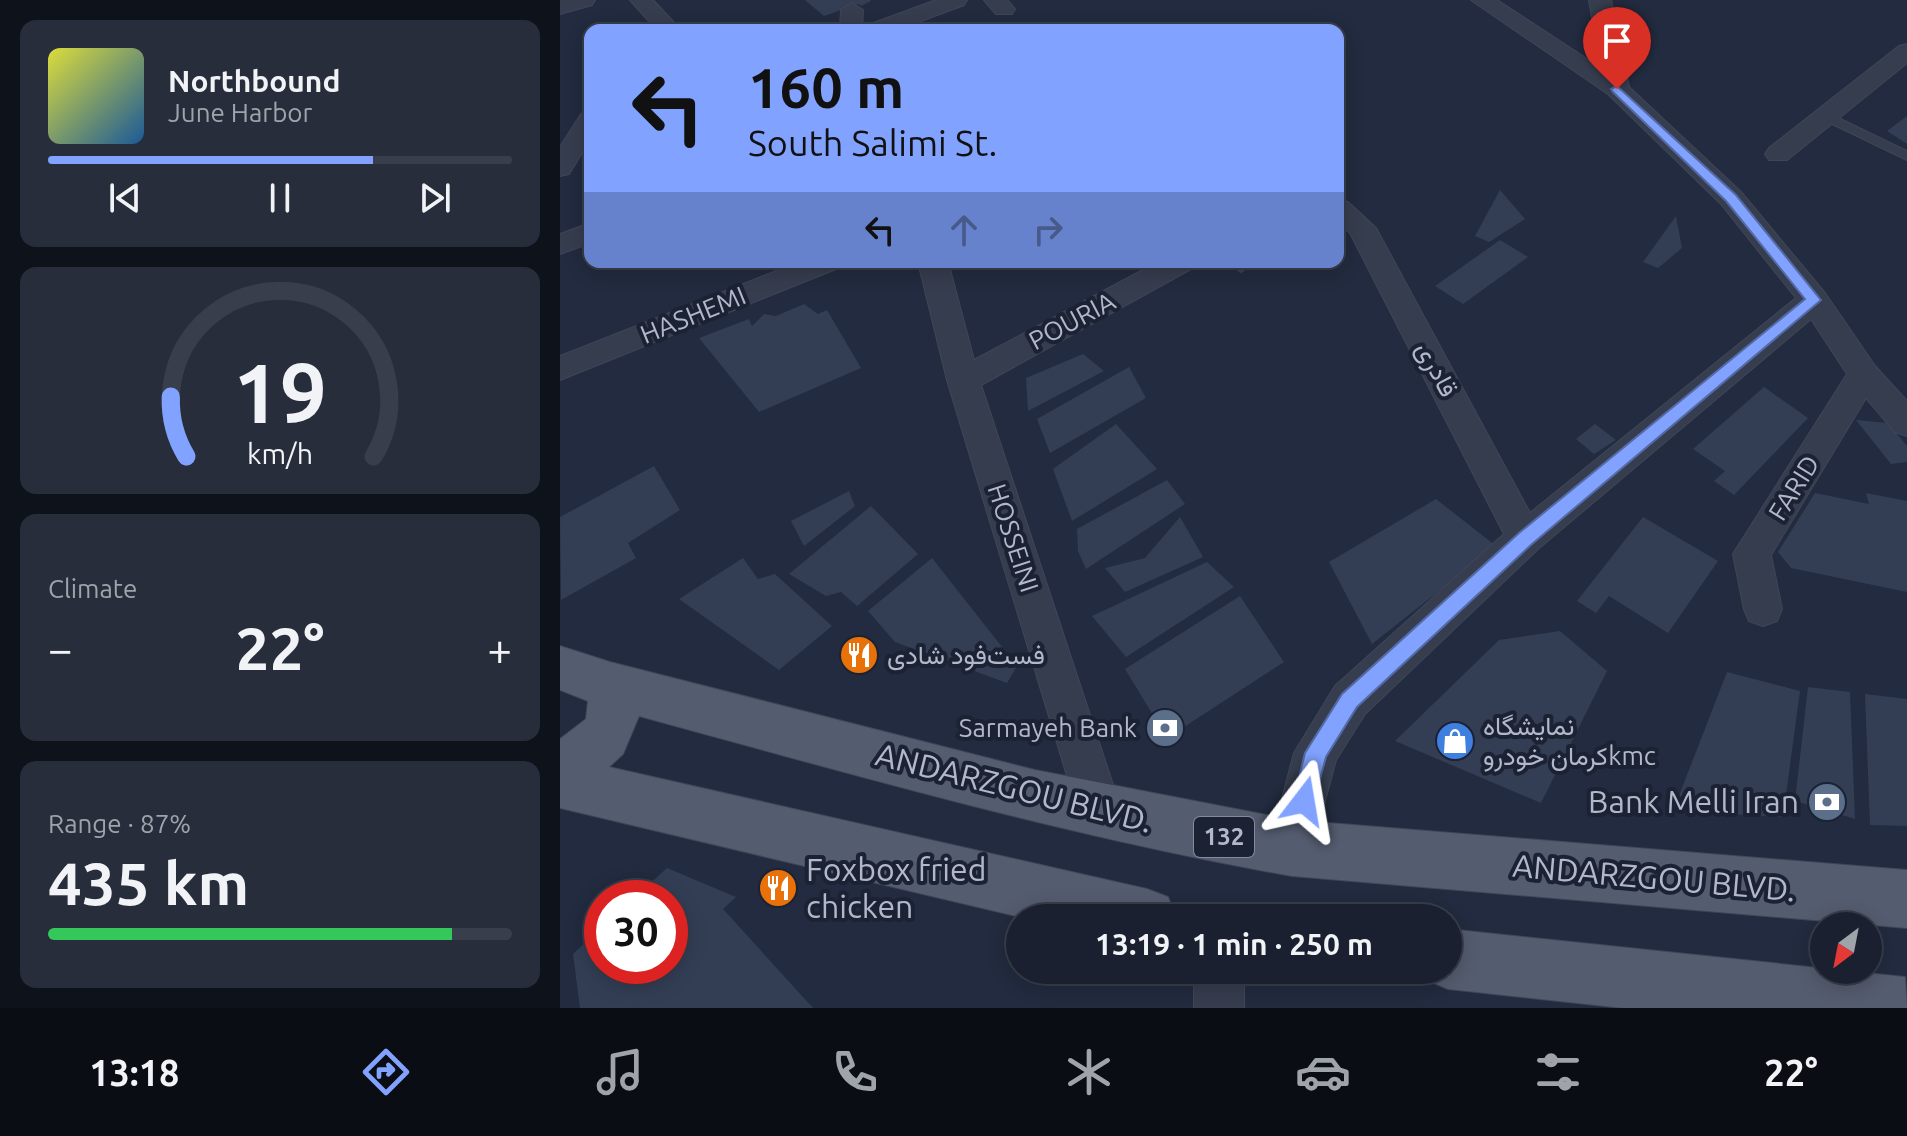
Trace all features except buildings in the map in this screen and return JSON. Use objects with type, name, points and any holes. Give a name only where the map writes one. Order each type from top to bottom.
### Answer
[{"type":"main road","name":"ANDARZGOU BLVD.","points":[[560,668],[610,685],[1100,812],[1292,848],[1907,899]]},
{"type":"main road","points":[[560,767],[587,752],[609,731],[616,714],[610,685]]},
{"type":"main road","points":[[560,782],[1087,904]]},
{"type":"main road","points":[[1462,961],[1905,1008]]},
{"type":"street","points":[[560,7],[584,0]]},
{"type":"street","points":[[641,0],[664,24]]},
{"type":"street","points":[[892,24],[956,0]]},
{"type":"street","points":[[1482,0],[1617,89],[1731,198],[1814,300],[1864,374],[1907,423]]},
{"type":"street","points":[[1600,0],[1617,89]]},
{"type":"street","points":[[1778,154],[1905,55]]},
{"type":"street","points":[[560,168],[584,129]]},
{"type":"street","name":"قادری","points":[[1344,213],[1362,228],[1525,538]]},
{"type":"street","points":[[560,245],[584,235]]},
{"type":"street","name":"HASHEMI","points":[[560,369],[809,268]]},
{"type":"street","name":"HOSSEINI","points":[[935,268],[963,380],[1100,812]]},
{"type":"street","name":"POURIA","points":[[963,380],[1170,268]]},
{"type":"street","points":[[1292,848],[1316,753],[1350,700],[1525,538],[1814,300]]},
{"type":"street","name":"FARID","points":[[1763,609],[1752,554],[1864,374]]},
{"type":"street","points":[[1219,984],[1219,1008]]},
{"type":"lane","points":[[1828,117],[1907,156]]},
{"type":"place","name":"فست‌فود شادی","points":[[859,655]]},
{"type":"place","name":"Sarmayeh Bank","points":[[1165,728]]},
{"type":"place","name":"نمایشگاه کرمان خودروkmc","points":[[1455,741]]},
{"type":"place","name":"Bank Melli Iran","points":[[1827,802]]},
{"type":"place","name":"Foxbox fried chicken","points":[[778,888]]},
{"type":"route","points":[[1304,801],[1316,753],[1350,700],[1525,538],[1814,300],[1731,198],[1617,89]]}]
